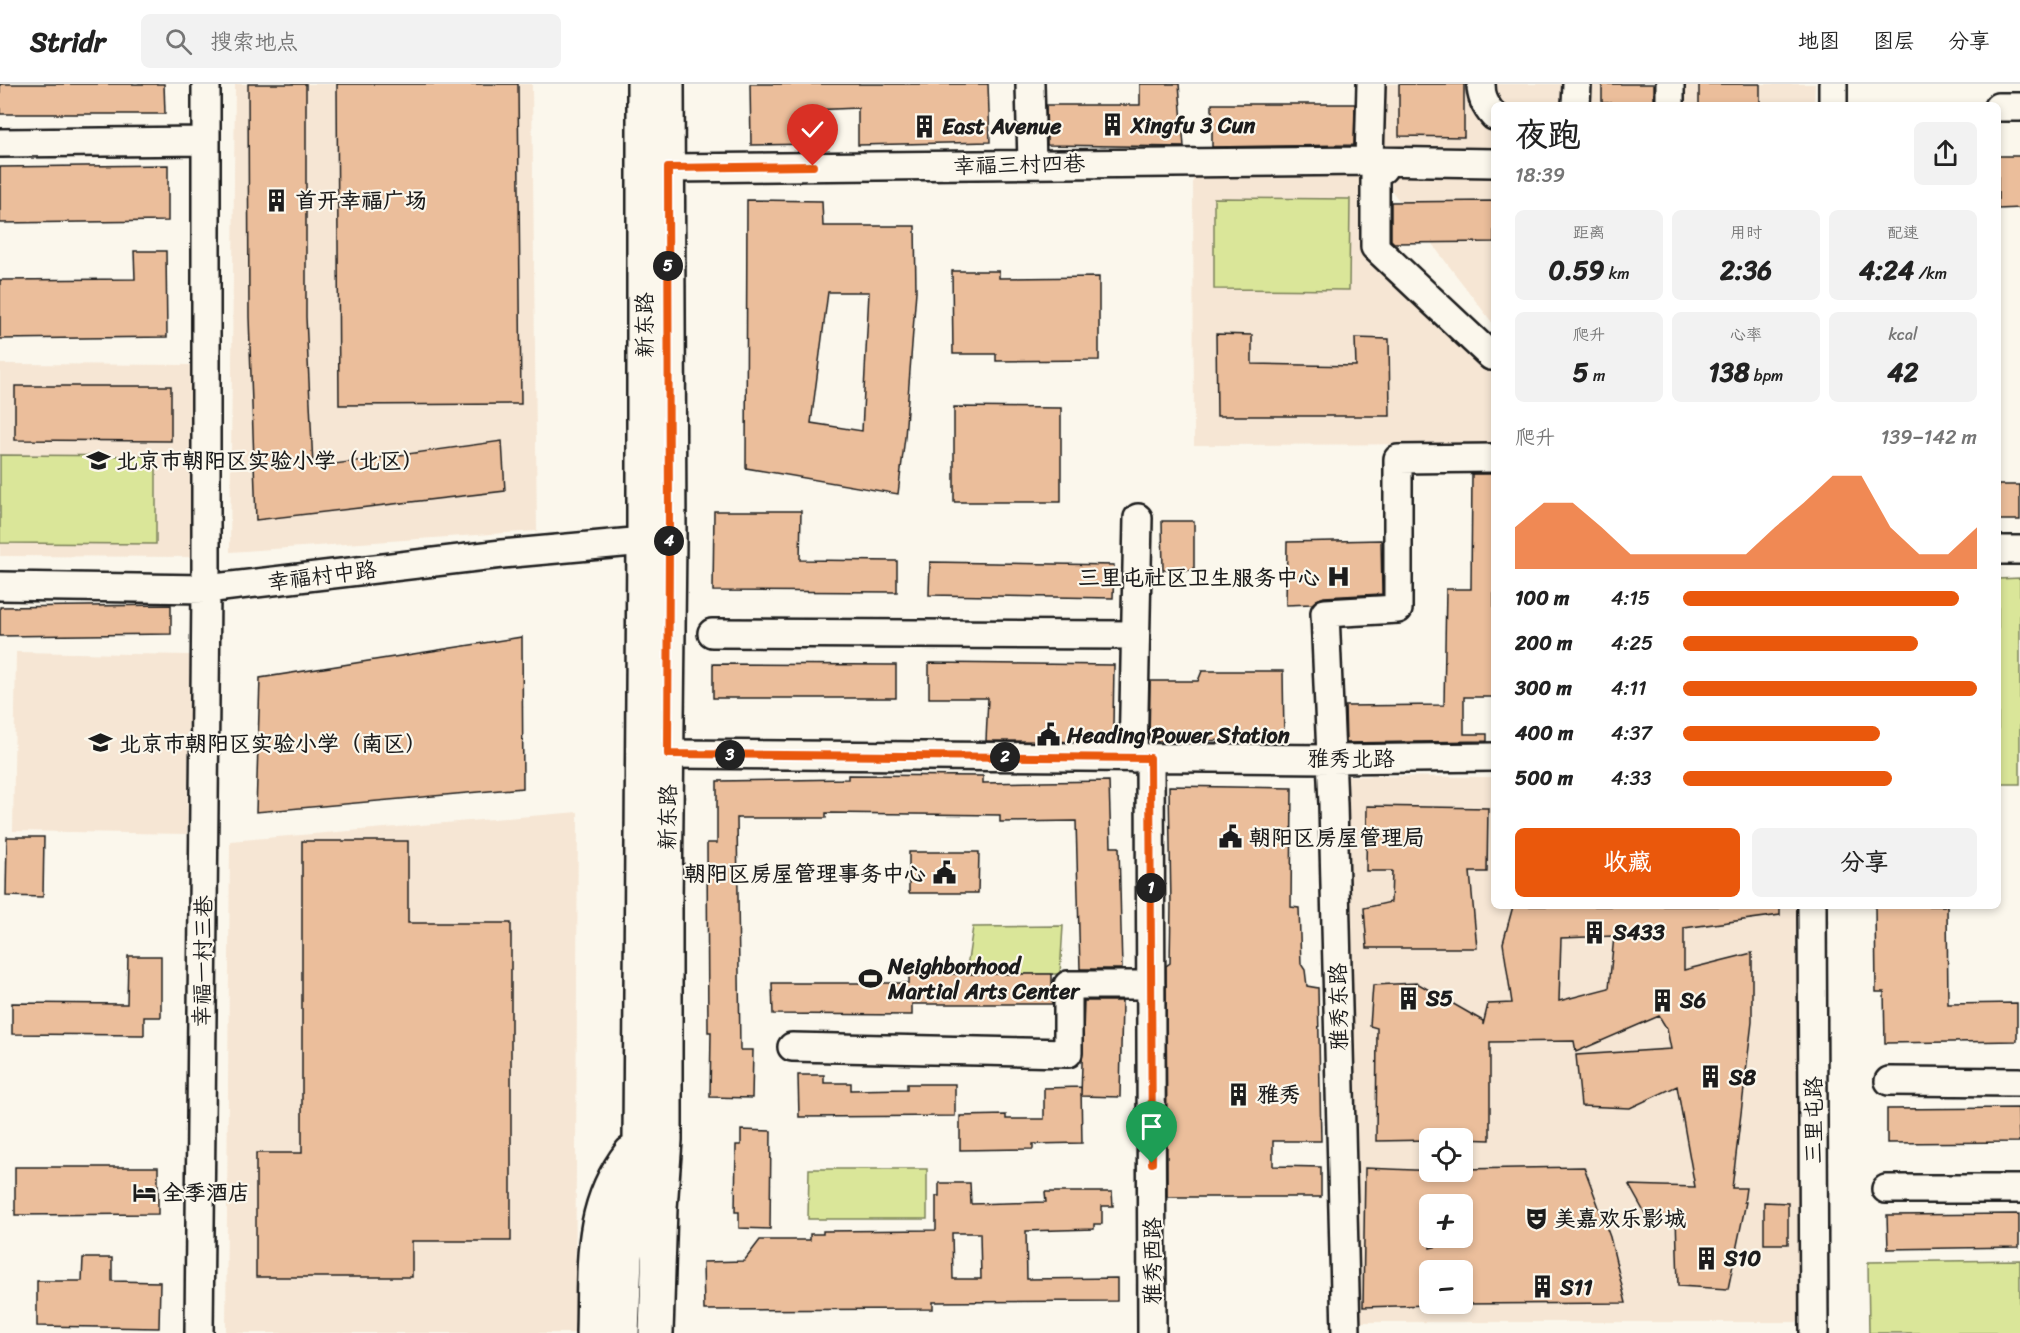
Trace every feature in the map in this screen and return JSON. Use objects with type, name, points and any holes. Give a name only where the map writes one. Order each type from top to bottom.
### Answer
[{"type":"main road","name":"新东路","points":[[622,1333],[625,1257],[640,1142],[644,84]]},
{"type":"main road","name":"新东路","points":[[656,1333],[660,1208],[665,1140],[669,539],[667,84]]},
{"type":"main road","points":[[593,1333],[597,1227],[619,1169],[640,1142]]},
{"type":"street","name":"幸福一村三巷","points":[[199,1333],[206,589],[206,84]]},
{"type":"street","points":[[1030,84],[1032,164]]},
{"type":"street","points":[[1371,84],[1375,247],[1491,356]]},
{"type":"street","points":[[1481,84],[1481,94],[1491,112]]},
{"type":"street","points":[[1576,102],[1577,84]]},
{"type":"street","points":[[1670,84],[1670,102]]},
{"type":"street","points":[[1833,84],[1833,102]]},
{"type":"street","points":[[2001,107],[2020,107]]},
{"type":"street","points":[[0,143],[206,141]]},
{"type":"street","points":[[1372,165],[1491,163]]},
{"type":"street","name":"幸福三村四巷","points":[[668,168],[1032,164],[1372,165],[1491,172]]},
{"type":"street","name":"雅秀东路","points":[[1346,1333],[1325,613],[1398,609],[1398,459],[1491,458]]},
{"type":"street","name":"雅秀西路","points":[[1138,518],[1136,635],[1151,985],[1152,1333]]},
{"type":"street","name":"幸福村中路","points":[[0,586],[206,589],[501,554],[644,541]]},
{"type":"street","points":[[2001,550],[2020,550]]},
{"type":"street","points":[[712,633],[1136,635]]},
{"type":"street","name":"雅秀北路","points":[[668,754],[1331,759],[1491,757]]},
{"type":"street","name":"三里屯路","points":[[1812,909],[1814,1333]]},
{"type":"street","points":[[792,1047],[1068,1053],[1068,985],[1151,985]]},
{"type":"street","points":[[1889,1081],[2020,1082]]},
{"type":"street","points":[[1886,1190],[2020,1189]]},
{"type":"shaded area","name":"首开幸福广场","points":[[235,84],[532,84],[537,531],[230,552]]},
{"type":"shaded area","points":[[1376,84],[1815,84],[1814,102],[1491,102],[1491,321],[1375,169]]},
{"type":"shaded area","points":[[1193,174],[1368,174],[1369,250],[1491,362],[1491,444],[1194,445]]},
{"type":"shaded area","name":"北京市朝阳区实验小学（北区）","points":[[0,364],[197,365],[196,557],[0,556]]},
{"type":"shaded area","name":"北京市朝阳区实验小学（南区）","points":[[16,652],[190,655],[187,834],[13,831]]},
{"type":"shaded area","points":[[1347,776],[1491,777],[1491,909],[1800,909],[1802,1322],[1357,1322]]},
{"type":"shaded area","points":[[578,812],[575,1333],[226,1333],[230,841]]},
{"type":"green space","points":[[1214,198],[1350,199],[1349,290],[1214,289]]},
{"type":"green space","points":[[0,455],[156,456],[156,544],[0,543]]},
{"type":"green space","points":[[2020,578],[2020,784],[2001,784],[2001,579]]},
{"type":"green space","points":[[1063,926],[1060,974],[966,974],[973,927]]},
{"type":"green space","points":[[809,1169],[927,1169],[927,1219],[808,1219]]},
{"type":"green space","points":[[2020,1260],[2020,1333],[1869,1333],[1868,1262]]},
{"type":"building","points":[[0,84],[164,84],[165,114],[0,114]]},
{"type":"building","name":"首开幸福广场","points":[[248,84],[306,84],[306,317],[313,467],[502,441],[505,491],[256,520],[249,317]]},
{"type":"building","points":[[337,84],[518,84],[521,404],[339,405]]},
{"type":"building","name":"East Avenue","points":[[750,84],[988,84],[990,142],[858,145],[858,108],[811,110],[811,144],[751,145]]},
{"type":"building","name":"Xingfu 3 Cun","points":[[1140,84],[1179,84],[1184,147],[1047,145],[1046,105],[1140,105]]},
{"type":"building","points":[[1399,84],[1464,84],[1464,137],[1399,136]]},
{"type":"building","points":[[1602,84],[1654,84],[1654,102],[1602,102]]},
{"type":"building","points":[[1699,84],[1760,84],[1760,102],[1699,102]]},
{"type":"building","points":[[1212,104],[1355,104],[1354,145],[1212,147]]},
{"type":"building","points":[[2001,156],[2020,156],[2020,208],[2001,209]]},
{"type":"building","points":[[168,165],[168,221],[0,223],[0,167]]},
{"type":"building","points":[[747,200],[822,201],[823,226],[915,226],[916,291],[905,437],[898,494],[746,468]],"holes":[[[828,292],[869,292],[862,431],[811,423]]]},
{"type":"building","points":[[1491,201],[1491,242],[1394,243],[1391,240],[1391,202]]},
{"type":"building","points":[[134,251],[166,251],[167,337],[0,339],[0,280],[135,279]]},
{"type":"building","points":[[952,271],[999,271],[999,278],[1099,277],[1099,360],[996,361],[996,354],[953,354]]},
{"type":"building","points":[[1216,334],[1252,335],[1252,364],[1356,366],[1355,338],[1389,339],[1390,416],[1217,416]]},
{"type":"building","points":[[15,386],[171,386],[171,441],[15,440]]},
{"type":"building","points":[[954,407],[1061,408],[1061,502],[954,502]]},
{"type":"building","points":[[1472,474],[1491,474],[1491,697],[1464,697],[1464,734],[1487,734],[1487,741],[1346,743],[1345,706],[1444,705],[1446,589],[1471,589]]},
{"type":"building","points":[[2001,485],[2020,485],[2020,520],[2001,520]]},
{"type":"building","points":[[714,511],[801,511],[800,560],[897,561],[897,592],[713,591]]},
{"type":"building","points":[[1162,521],[1194,521],[1194,570],[1163,570]]},
{"type":"building","points":[[1381,540],[1382,594],[1324,597],[1312,604],[1286,605],[1287,542]]},
{"type":"building","points":[[930,562],[1114,565],[1113,598],[929,595]]},
{"type":"building","points":[[171,605],[171,634],[0,636],[0,607]]},
{"type":"building","points":[[522,637],[523,788],[256,812],[260,678]]},
{"type":"building","points":[[929,663],[1114,665],[1113,725],[1118,725],[1118,742],[986,741],[988,698],[929,698]]},
{"type":"building","points":[[713,664],[896,665],[896,698],[713,698]]},
{"type":"building","points":[[1202,671],[1283,671],[1284,740],[1149,741],[1150,681],[1198,681]]},
{"type":"building","points":[[848,775],[983,776],[983,783],[1109,781],[1111,847],[1119,847],[1122,969],[1080,969],[1076,821],[1000,822],[1000,815],[826,813],[826,818],[737,818],[740,1050],[753,1050],[752,1098],[710,1097],[707,843],[717,843],[717,781],[848,779]]},
{"type":"building","name":"雅秀","points":[[1169,786],[1292,788],[1291,907],[1299,908],[1301,964],[1305,970],[1307,986],[1318,988],[1321,1141],[1273,1141],[1273,1166],[1321,1167],[1321,1197],[1167,1197],[1166,966],[1170,963],[1171,906]]},
{"type":"building","points":[[1367,806],[1488,808],[1487,872],[1470,872],[1477,948],[1367,948],[1364,908],[1391,902],[1392,871],[1366,871]]},
{"type":"building","points":[[7,837],[44,837],[43,897],[6,896]]},
{"type":"building","points":[[302,841],[408,841],[408,923],[511,923],[511,1241],[412,1241],[412,1277],[256,1277],[256,1153],[302,1153]]},
{"type":"building","name":"朝阳区房屋管理事务中心","points":[[909,852],[979,852],[978,893],[909,893]]},
{"type":"building","points":[[1512,909],[1780,909],[1780,915],[1684,928],[1684,970],[1752,953],[1752,1022],[1732,1188],[1746,1188],[1744,1202],[1746,1202],[1728,1289],[1678,1286],[1676,1216],[1648,1219],[1629,1185],[1695,1187],[1677,1086],[1630,1108],[1581,1106],[1576,1055],[1671,1049],[1667,1029],[1659,1016],[1576,1052],[1574,1041],[1490,1042],[1490,1140],[1473,1139],[1473,1128],[1419,1128],[1419,1140],[1376,1141],[1377,1028],[1370,1026],[1373,985],[1417,983],[1483,1021],[1483,1025],[1488,1004],[1512,1003],[1503,943]],"holes":[[[1614,936],[1609,988],[1559,1001],[1561,938]]]},
{"type":"building","points":[[1875,909],[1947,909],[1948,1004],[2017,1003],[2017,1041],[1885,1043],[1884,992],[1876,992]]},
{"type":"building","points":[[128,956],[161,956],[161,1017],[144,1017],[144,1035],[12,1034],[12,1003],[127,1004]]},
{"type":"building","points":[[909,974],[1052,974],[1052,1004],[912,1004],[912,1015],[773,1014],[772,983],[909,983]]},
{"type":"building","points":[[1084,1001],[1122,1001],[1120,1097],[1081,1096]]},
{"type":"building","points":[[798,1075],[824,1075],[824,1083],[851,1083],[851,1090],[907,1089],[907,1084],[955,1084],[955,1116],[799,1117]]},
{"type":"building","points":[[1081,1087],[1082,1143],[1033,1144],[1033,1149],[960,1150],[960,1116],[1006,1115],[1006,1119],[1044,1119],[1044,1088]]},
{"type":"building","points":[[2018,1108],[2019,1142],[1887,1143],[1887,1109]]},
{"type":"building","points":[[741,1130],[771,1131],[770,1229],[739,1228],[739,1212],[735,1212],[736,1145],[741,1145]]},
{"type":"building","points":[[15,1167],[158,1167],[158,1214],[15,1215]]},
{"type":"building","points":[[1584,1167],[1610,1237],[1626,1303],[1473,1304],[1473,1260],[1419,1260],[1419,1305],[1363,1307],[1365,1168],[1419,1170],[1419,1182],[1473,1182],[1473,1169]]},
{"type":"building","points":[[939,1183],[970,1183],[971,1204],[1046,1202],[1045,1192],[1112,1192],[1113,1206],[1102,1206],[1102,1224],[1094,1224],[1094,1229],[1026,1231],[1027,1279],[1117,1278],[1117,1301],[933,1302],[933,1309],[704,1310],[703,1262],[744,1261],[760,1240],[810,1240],[810,1234],[823,1234],[823,1231],[936,1230],[936,1196],[939,1196]],"holes":[[[952,1233],[980,1233],[981,1279],[953,1279]]]},
{"type":"building","points":[[1764,1202],[1788,1203],[1788,1244],[1764,1244]]},
{"type":"building","points":[[2019,1214],[2019,1247],[1888,1249],[1887,1215]]},
{"type":"building","points":[[83,1258],[112,1258],[112,1281],[160,1282],[159,1328],[37,1326],[37,1281],[82,1281]]},
{"type":"place","name":"Xingfu 3 Cun","points":[[1113,125]]},
{"type":"place","name":"East Avenue","points":[[924,126]]},
{"type":"place","name":"首开幸福广场","points":[[277,200]]},
{"type":"place","name":"北京市朝阳区实验小学（北区）","points":[[98,460]]},
{"type":"place","name":"三里屯社区卫生服务中心","points":[[1338,577]]},
{"type":"place","name":"Heading Power Station","points":[[1049,735]]},
{"type":"place","name":"北京市朝阳区实验小学（南区）","points":[[101,743]]},
{"type":"place","name":"朝阳区房屋管理局","points":[[1231,837]]},
{"type":"place","name":"朝阳区房屋管理事务中心","points":[[944,873]]},
{"type":"place","name":"S433","points":[[1595,932]]},
{"type":"place","name":"Neighborhood Martial Arts Center","points":[[870,979]]},
{"type":"place","name":"S5","points":[[1408,998]]},
{"type":"place","name":"S6","points":[[1662,1000]]},
{"type":"place","name":"S8","points":[[1711,1077]]},
{"type":"place","name":"雅秀","points":[[1239,1094]]},
{"type":"place","name":"全季酒店","points":[[144,1192]]},
{"type":"place","name":"美嘉欢乐影城","points":[[1536,1218]]},
{"type":"place","name":"S10","points":[[1706,1258]]},
{"type":"place","name":"S11","points":[[1542,1287]]},
{"type":"route","points":[[813,166],[668,168],[668,754],[1150,758],[1152,1163]]}]
